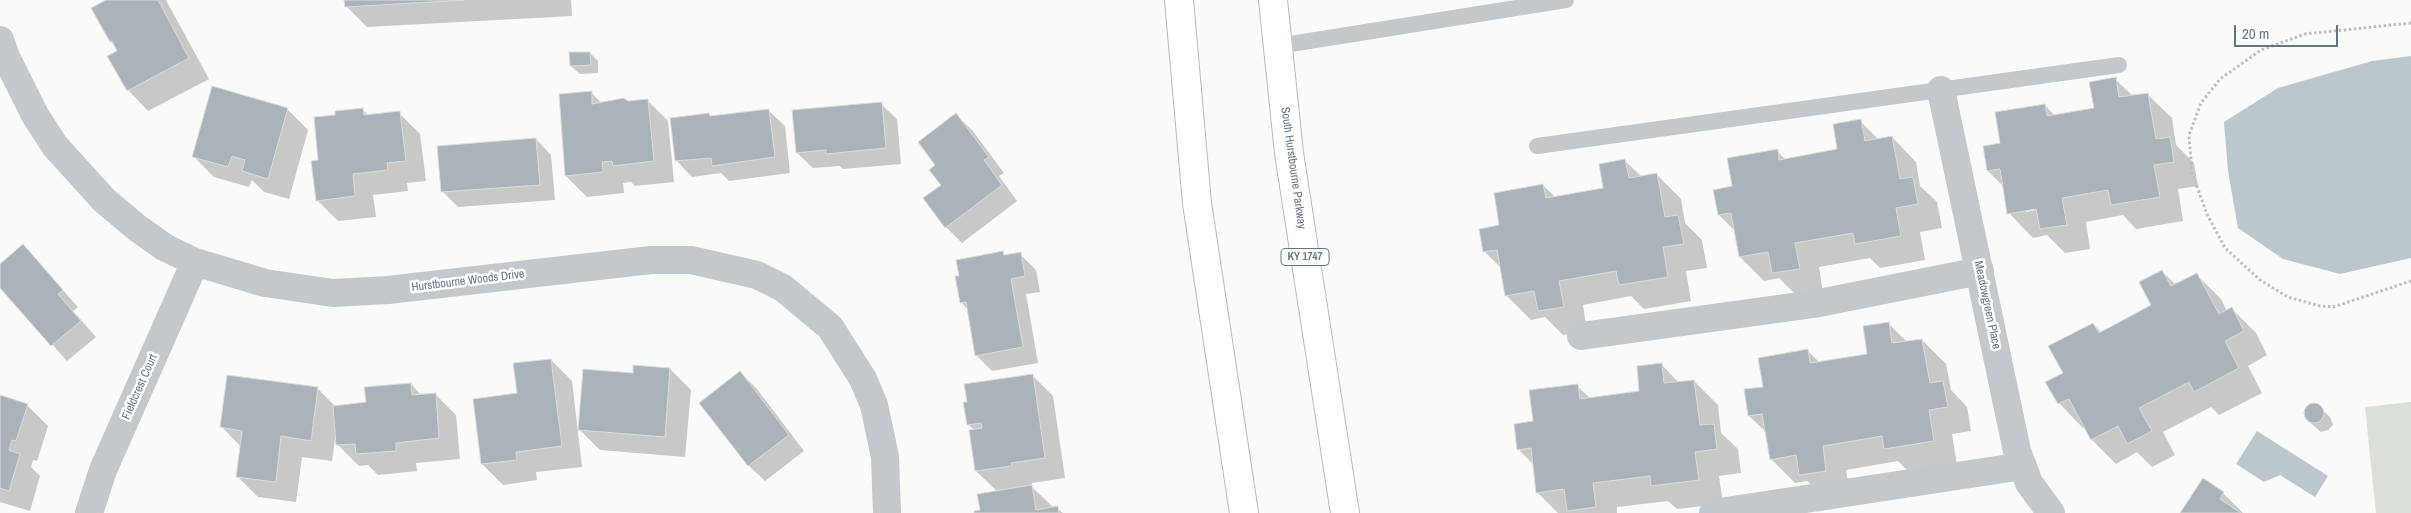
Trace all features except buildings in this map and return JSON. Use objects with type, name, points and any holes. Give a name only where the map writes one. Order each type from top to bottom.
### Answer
[{"type":"main road","points":[[1180,0],[1197,203],[1244,513]]},
{"type":"main road","name":"South Hurstbourne Parkway","points":[[1273,0],[1289,153],[1345,513]]},
{"type":"street","name":"Hurstbourne Woods Drive","points":[[0,40],[6,57],[35,115],[55,146],[104,200],[136,227],[164,247],[195,262],[265,284],[333,292],[388,290],[651,260],[690,260],[757,275],[783,288],[830,327],[863,379],[874,405],[885,457],[887,513]]},
{"type":"street","name":"Meadowgreen Place","points":[[1941,90],[2017,451],[2029,483],[2051,513]]},
{"type":"street","name":"Fieldcrest Court","points":[[89,513],[103,470],[195,262]]},
{"type":"street","points":[[1581,336],[1814,304],[1980,271]]},
{"type":"street","points":[[1713,513],[2023,466]]},
{"type":"lane","points":[[1278,46],[1483,7],[1566,0]]},
{"type":"lane","points":[[1537,146],[2119,65]]},
{"type":"path","points":[[2411,23],[2305,34],[2261,50],[2220,79],[2201,103],[2189,135],[2192,173],[2207,214],[2224,248],[2260,280],[2288,297],[2320,306],[2333,307],[2411,280]]},
{"type":"shaded area","points":[[2411,56],[2411,258],[2340,274],[2283,259],[2238,228],[2228,171],[2224,122],[2278,88],[2372,61]]},
{"type":"shaded area","points":[[2411,402],[2411,513],[2376,513],[2365,407]]},
{"type":"shaded area","points":[[2257,431],[2328,476],[2315,497],[2280,475],[2264,482],[2236,464]]}]
